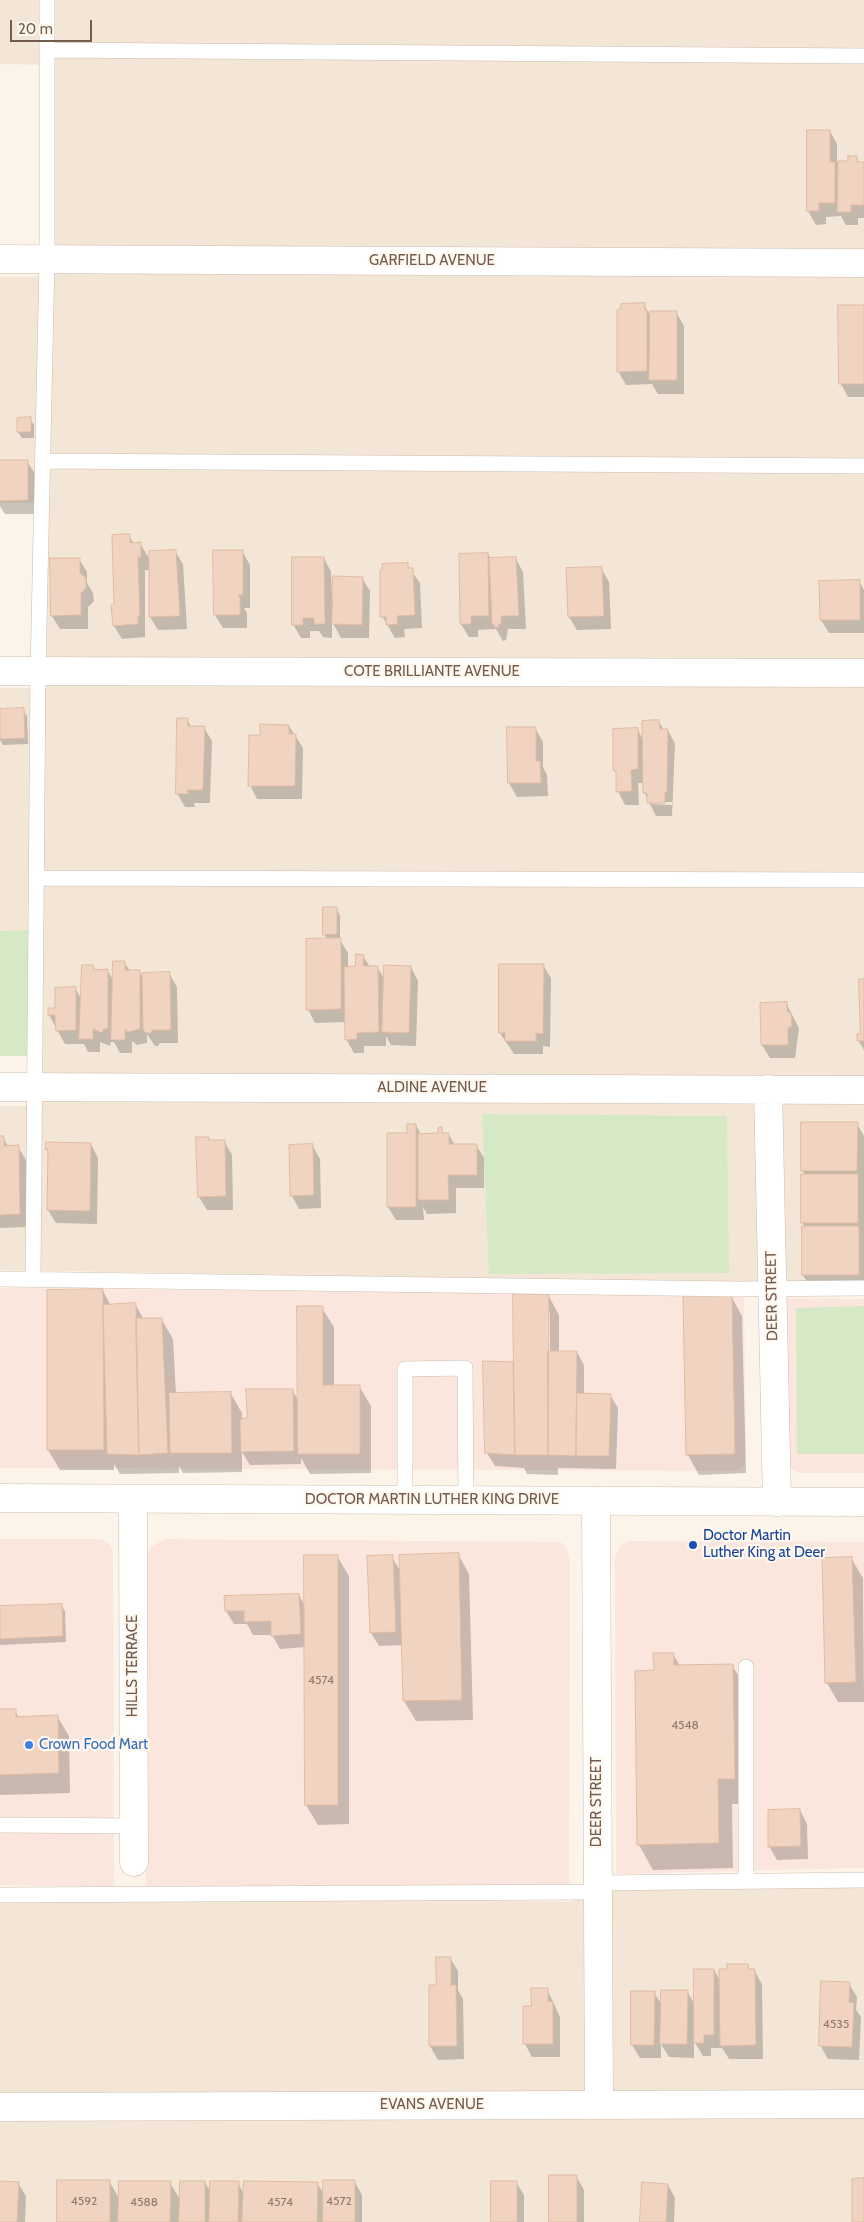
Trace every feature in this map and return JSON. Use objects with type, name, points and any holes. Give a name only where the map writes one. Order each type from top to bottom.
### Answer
[{"type":"street","name":"GARFIELD AVENUE","points":[[0,259],[864,263]]},
{"type":"street","name":"COTE BRILLIANTE AVENUE","points":[[0,671],[864,673]]},
{"type":"street","name":"ALDINE AVENUE","points":[[0,1087],[864,1090]]},
{"type":"street","name":"DEER STREET","points":[[768,1089],[777,1502]]},
{"type":"street","name":"DOCTOR MARTIN LUTHER KING DRIVE","points":[[0,1498],[864,1502]]},
{"type":"street","name":"HILLS TERRACE","points":[[133,1499],[134,1862]]},
{"type":"street","name":"DEER STREET","points":[[596,1501],[599,2104]]},
{"type":"street","name":"EVANS AVENUE","points":[[0,2108],[864,2104]]},
{"type":"lane","points":[[33,1280],[38,671],[47,260],[47,0]]},
{"type":"lane","points":[[47,50],[864,56]]},
{"type":"lane","points":[[43,461],[864,466]]},
{"type":"lane","points":[[37,878],[864,880]]},
{"type":"lane","points":[[0,1279],[772,1289],[864,1288]]},
{"type":"lane","points":[[405,1499],[405,1369],[465,1368],[466,1500]]},
{"type":"lane","points":[[746,1667],[746,1881]]},
{"type":"lane","points":[[0,1825],[134,1826]]},
{"type":"lane","points":[[0,1895],[597,1887],[746,1881],[864,1880]]},
{"type":"shaded area","points":[[0,0],[864,0],[864,1285],[0,1270],[0,1106],[41,1106],[41,930],[0,931],[0,688],[47,688],[46,503],[0,503],[0,277],[55,276],[51,65],[0,64]]},
{"type":"shaded area","points":[[0,1288],[744,1296],[746,1459],[744,1467],[736,1471],[0,1468]]},
{"type":"shaded area","points":[[784,1298],[864,1299],[864,1473],[801,1473],[793,1470],[788,1465]]},
{"type":"shaded area","points":[[0,1539],[100,1539],[108,1542],[113,1551],[114,1887],[0,1885]]},
{"type":"shaded area","points":[[165,1539],[560,1542],[565,1545],[570,1561],[569,1886],[146,1887],[146,1557],[151,1547]]},
{"type":"shaded area","points":[[627,1542],[864,1542],[864,1868],[616,1874],[615,1557],[620,1546]]},
{"type":"shaded area","points":[[616,1888],[864,1888],[864,2222],[0,2222],[0,1896],[144,1895],[569,1902]]},
{"type":"green space","points":[[29,930],[27,1056],[0,1056],[0,931]]},
{"type":"green space","points":[[482,1114],[727,1116],[729,1273],[489,1274]]},
{"type":"green space","points":[[864,1306],[864,1454],[797,1454],[796,1308]]},
{"type":"building","points":[[807,130],[830,130],[830,162],[835,162],[835,203],[819,203],[819,211],[807,211]]},
{"type":"building","points":[[848,156],[857,156],[857,162],[864,162],[864,205],[851,205],[851,212],[837,212],[838,161],[848,161]]},
{"type":"building","points":[[645,303],[645,310],[647,310],[647,371],[617,372],[617,310],[620,309],[621,304]]},
{"type":"building","points":[[838,305],[864,305],[864,384],[839,384]]},
{"type":"building","points":[[650,311],[677,311],[677,380],[649,380]]},
{"type":"building","points":[[31,417],[31,432],[17,432],[17,418]]},
{"type":"building","points":[[0,460],[28,460],[28,500],[0,501]]},
{"type":"building","points":[[130,534],[130,543],[141,542],[141,557],[138,557],[140,616],[138,616],[138,624],[113,626],[111,605],[114,604],[112,535]]},
{"type":"building","points":[[176,550],[180,616],[149,617],[149,551]]},
{"type":"building","points":[[213,550],[243,550],[243,595],[238,595],[240,598],[240,615],[214,615]]},
{"type":"building","points":[[488,553],[489,616],[471,616],[471,624],[460,624],[459,554]]},
{"type":"building","points":[[292,557],[324,557],[325,624],[314,624],[314,618],[303,618],[303,625],[292,625]]},
{"type":"building","points":[[516,557],[519,616],[501,616],[501,624],[498,624],[499,627],[494,627],[494,624],[492,624],[489,558]]},
{"type":"building","points":[[50,558],[80,558],[80,573],[86,578],[86,588],[81,593],[81,615],[51,616]]},
{"type":"building","points":[[408,563],[408,568],[413,568],[415,615],[397,616],[398,624],[386,625],[386,617],[380,617],[380,570],[382,570],[382,564]]},
{"type":"building","points":[[602,567],[604,616],[568,617],[566,568]]},
{"type":"building","points":[[333,576],[363,577],[362,625],[332,624]]},
{"type":"building","points":[[860,580],[860,620],[820,620],[819,581]]},
{"type":"building","points":[[24,708],[25,738],[0,739],[0,709]]},
{"type":"building","points":[[177,718],[188,718],[188,726],[205,726],[203,790],[187,790],[188,794],[176,794]]},
{"type":"building","points":[[659,720],[660,729],[668,729],[667,792],[665,792],[665,803],[647,803],[647,793],[643,793],[642,721]]},
{"type":"building","points":[[260,724],[289,725],[289,734],[296,734],[295,786],[248,786],[249,735],[260,735]]},
{"type":"building","points":[[507,727],[536,727],[536,761],[540,761],[541,783],[508,783]]},
{"type":"building","points":[[638,728],[638,769],[631,770],[632,791],[616,792],[616,771],[613,770],[613,729]]},
{"type":"building","points":[[323,907],[337,907],[337,934],[323,935]]},
{"type":"building","points":[[341,938],[341,1009],[306,1010],[306,939]]},
{"type":"building","points":[[356,954],[364,955],[363,966],[378,966],[379,1032],[357,1033],[357,1039],[345,1040],[344,967],[355,966]]},
{"type":"building","points":[[113,961],[125,961],[125,970],[140,970],[140,1029],[128,1032],[125,1029],[125,1040],[111,1040]]},
{"type":"building","points":[[499,964],[544,964],[543,1034],[536,1033],[536,1041],[505,1041],[505,1033],[499,1033]]},
{"type":"building","points":[[82,965],[93,965],[94,970],[108,969],[108,1029],[104,1029],[102,1033],[93,1029],[93,1039],[79,1039]]},
{"type":"building","points":[[384,965],[411,966],[409,1033],[382,1032]]},
{"type":"building","points":[[170,972],[171,1030],[153,1030],[151,1033],[146,1033],[143,1030],[142,973]]},
{"type":"building","points":[[859,979],[864,979],[864,1041],[857,1041],[857,1034],[860,1034]]},
{"type":"building","points":[[76,987],[76,1030],[56,1031],[55,1015],[48,1015],[48,1008],[55,1008],[55,988]]},
{"type":"building","points":[[787,1002],[787,1011],[791,1013],[792,1026],[788,1028],[788,1045],[761,1045],[760,1003]]},
{"type":"building","points":[[801,1122],[858,1122],[857,1171],[801,1171]]},
{"type":"building","points":[[407,1124],[416,1124],[416,1207],[387,1207],[387,1133],[407,1133]]},
{"type":"building","points":[[442,1127],[442,1133],[449,1133],[449,1144],[477,1144],[477,1175],[448,1175],[449,1200],[418,1200],[418,1134],[438,1133],[438,1128]]},
{"type":"building","points":[[0,1136],[4,1136],[4,1146],[19,1145],[20,1214],[0,1215]]},
{"type":"building","points":[[196,1137],[209,1137],[209,1140],[225,1140],[226,1196],[198,1197]]},
{"type":"building","points":[[46,1142],[91,1143],[90,1211],[47,1210],[48,1150],[46,1150]]},
{"type":"building","points":[[313,1144],[314,1195],[290,1196],[289,1145]]},
{"type":"building","points":[[801,1174],[858,1174],[858,1223],[801,1223]]},
{"type":"building","points":[[802,1226],[859,1226],[859,1275],[802,1275]]},
{"type":"building","points":[[103,1289],[104,1450],[47,1450],[47,1290]]},
{"type":"building","points":[[513,1294],[549,1294],[548,1455],[515,1455]]},
{"type":"building","points":[[732,1295],[735,1454],[686,1455],[683,1296]]},
{"type":"building","points":[[136,1303],[139,1455],[107,1454],[103,1305]]},
{"type":"building","points":[[297,1306],[323,1306],[323,1385],[360,1385],[360,1454],[298,1454]]},
{"type":"building","points":[[136,1318],[162,1318],[168,1453],[139,1455]]},
{"type":"building","points":[[548,1351],[577,1351],[576,1456],[548,1455]]},
{"type":"building","points":[[483,1361],[513,1362],[515,1455],[485,1453]]},
{"type":"building","points":[[246,1389],[293,1389],[294,1451],[241,1452],[240,1420],[247,1417]]},
{"type":"building","points":[[231,1392],[232,1453],[170,1453],[169,1393]]},
{"type":"building","points":[[577,1393],[611,1394],[609,1456],[576,1456]]},
{"type":"building","points":[[459,1553],[462,1700],[403,1701],[399,1555]]},
{"type":"building","points":[[304,1555],[338,1555],[338,1805],[305,1805]]},
{"type":"building","points":[[393,1555],[396,1632],[370,1633],[367,1556]]},
{"type":"building","points":[[852,1557],[856,1682],[825,1683],[822,1558]]},
{"type":"building","points":[[299,1594],[301,1634],[271,1636],[271,1621],[244,1622],[244,1611],[225,1611],[224,1596]]},
{"type":"building","points":[[62,1604],[63,1636],[0,1639],[0,1606]]},
{"type":"building","points":[[653,1653],[674,1653],[674,1665],[733,1664],[735,1779],[718,1779],[719,1843],[637,1845],[635,1671],[654,1670]]},
{"type":"building","name":"Crown Food Mart","points":[[0,1709],[16,1709],[16,1717],[58,1715],[59,1773],[0,1775]]},
{"type":"building","points":[[800,1809],[801,1846],[768,1847],[768,1810]]},
{"type":"building","points":[[436,1957],[451,1957],[451,1985],[456,1985],[457,2046],[429,2046],[429,1985],[436,1985]]},
{"type":"building","points":[[727,1964],[748,1964],[749,1969],[755,1969],[756,2045],[720,2046],[719,1969],[727,1969]]},
{"type":"building","points":[[694,1969],[714,1969],[714,2035],[704,2035],[704,2043],[694,2043]]},
{"type":"building","points":[[821,1981],[850,1982],[849,2002],[854,2003],[852,2047],[819,2046]]},
{"type":"building","points":[[531,1988],[548,1988],[548,2001],[553,2002],[553,2044],[523,2044],[523,2006],[531,2006]]},
{"type":"building","points":[[661,1990],[688,1990],[687,2044],[660,2044]]},
{"type":"building","points":[[631,1991],[655,1991],[654,2045],[631,2045]]},
{"type":"building","points":[[549,2175],[577,2175],[577,2222],[549,2222]]},
{"type":"building","points":[[864,2178],[864,2222],[852,2222],[852,2179]]},
{"type":"building","points":[[57,2180],[110,2180],[110,2222],[57,2222]]},
{"type":"building","points":[[323,2180],[355,2180],[355,2222],[323,2222]]},
{"type":"building","points":[[0,2181],[19,2182],[17,2222],[0,2222]]},
{"type":"building","points":[[119,2181],[171,2181],[170,2222],[118,2222]]},
{"type":"building","points":[[180,2181],[205,2181],[205,2222],[179,2222]]},
{"type":"building","points":[[210,2181],[239,2181],[238,2222],[209,2222]]},
{"type":"building","points":[[244,2181],[318,2182],[317,2222],[242,2222]]},
{"type":"building","points":[[491,2181],[517,2181],[517,2222],[491,2222]]},
{"type":"building","points":[[642,2182],[668,2184],[666,2222],[640,2222]]},
{"type":"place","name":"Doctor Martin Luther King at Deer","points":[[693,1545]]},
{"type":"place","name":"Crown Food Mart","points":[[29,1745]]}]
